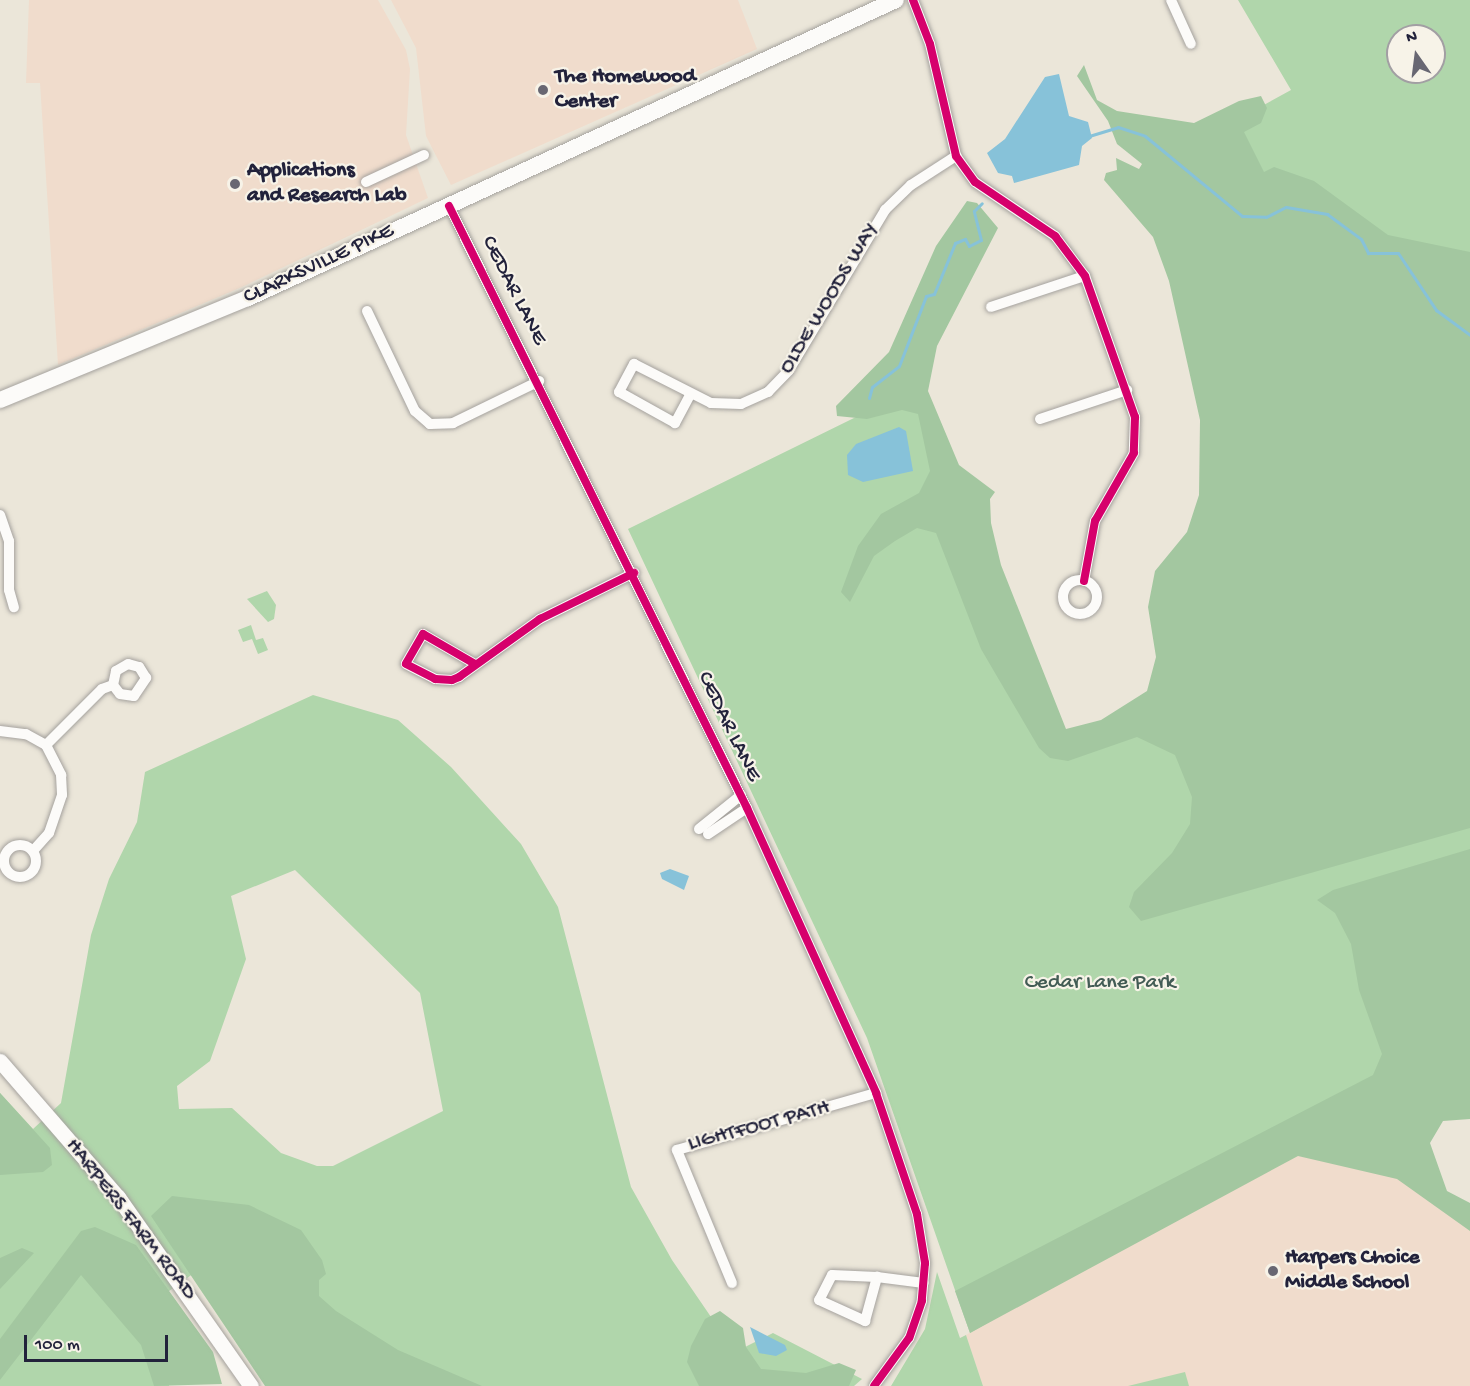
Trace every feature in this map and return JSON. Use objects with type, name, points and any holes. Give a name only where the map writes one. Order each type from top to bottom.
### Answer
[{"type":"main road","name":"CLARKSVILLE PIKE","points":[[0,400],[163,335],[896,0]]},
{"type":"main road","name":"HARPERS FARM ROAD","points":[[0,1061],[118,1197],[251,1386]]},
{"type":"street","points":[[913,0],[930,44],[956,156],[975,182],[1055,236],[1085,276],[1127,390],[1137,428],[1134,453],[1095,520],[1084,581]]},
{"type":"street","points":[[1171,0],[1191,44]]},
{"type":"street","points":[[366,182],[424,155]]},
{"type":"street","name":"OLDE WOODS WAY","points":[[690,395],[675,423],[619,392],[634,364],[690,395],[741,404],[779,383],[873,225],[911,184],[956,156]]},
{"type":"street","name":"CEDAR LANE","points":[[449,206],[539,381],[741,795],[876,1093],[922,1233],[924,1283],[909,1338],[874,1386]]},
{"type":"street","points":[[991,307],[1085,276]]},
{"type":"street","points":[[367,311],[415,411],[430,424],[453,423],[539,381]]},
{"type":"street","points":[[1040,420],[1127,390]]},
{"type":"street","points":[[0,516],[9,542],[14,607]]},
{"type":"street","points":[[475,664],[423,634],[406,664],[444,682],[475,664],[540,619],[634,573]]},
{"type":"street","points":[[46,745],[91,697],[113,685]]},
{"type":"street","points":[[0,731],[26,734],[46,745],[58,764],[62,795],[49,833],[33,851]]},
{"type":"street","name":"CEDAR LANE","points":[[741,795],[703,831],[747,808]]},
{"type":"street","name":"LIGHTFOOT PATH","points":[[732,1283],[677,1150],[876,1093]]},
{"type":"street","points":[[877,1277],[865,1321],[819,1300],[832,1275],[877,1277],[924,1283]]},
{"type":"shaded area","name":"Applications and Research Lab","points":[[29,0],[378,0],[406,50],[410,69],[406,135],[428,198],[242,287],[58,365],[40,83],[26,83]]},
{"type":"shaded area","name":"The Homewood Center","points":[[391,0],[738,0],[757,49],[451,185],[426,136],[416,48]]},
{"type":"shaded area","name":"Harpers Choice Middle School","points":[[1344,1116],[1470,1210],[1470,1386],[983,1386],[966,1335]]},
{"type":"green space","name":"Cedar Lane Park","points":[[1238,0],[1470,0],[1470,1034],[1344,1116],[970,1333],[867,1038],[628,529],[917,387],[1053,753],[1156,707],[1216,451],[1140,173],[1291,90]]},
{"type":"green space","points":[[1084,65],[1097,100],[1117,111],[1194,123],[1239,101],[1261,96],[1267,108],[1261,123],[1244,132],[1264,172],[1274,167],[1314,181],[1388,235],[1470,252],[1470,828],[1141,921],[1129,907],[1134,892],[1172,853],[1190,824],[1192,797],[1175,755],[1137,737],[1068,761],[1050,758],[1039,748],[981,649],[936,533],[917,528],[895,541],[874,556],[850,602],[841,592],[858,546],[881,514],[919,493],[930,471],[918,414],[902,410],[867,419],[837,416],[836,406],[889,352],[936,246],[967,201],[977,203],[998,228],[937,346],[928,391],[959,465],[995,492],[990,499],[991,523],[1001,565],[1066,729],[1101,720],[1147,691],[1156,657],[1148,607],[1155,571],[1187,532],[1199,495],[1200,420],[1169,281],[1153,237],[1104,180],[1106,173],[1117,170],[1116,158],[1139,169],[1142,164],[1117,144],[1108,121],[1077,76]]},
{"type":"green space","points":[[267,591],[276,605],[274,619],[268,622],[247,599]]},
{"type":"green space","points":[[251,625],[256,640],[263,638],[268,650],[258,654],[252,639],[243,642],[238,630]]},
{"type":"green space","points":[[313,695],[398,720],[451,767],[521,844],[558,907],[631,1187],[672,1260],[735,1352],[773,1333],[862,1379],[854,1386],[271,1386],[194,1273],[165,1294],[169,1386],[0,1386],[0,1093],[33,1129],[61,1103],[91,935],[109,879],[137,822],[145,772]],"holes":[[[295,870],[420,993],[443,1111],[333,1166],[317,1166],[281,1153],[232,1108],[179,1109],[177,1086],[210,1061],[246,959],[231,896]]]},
{"type":"green space","points":[[1470,849],[1470,1119],[1443,1121],[1430,1143],[1447,1191],[1470,1203],[1470,1231],[1397,1179],[1298,1156],[970,1333],[955,1291],[1373,1075],[1382,1054],[1359,990],[1351,944],[1335,913],[1317,900],[1333,890]]},
{"type":"green space","points":[[0,1093],[50,1148],[52,1165],[43,1172],[0,1175]]},
{"type":"green space","points":[[172,1196],[249,1205],[301,1230],[322,1260],[326,1274],[319,1280],[319,1296],[336,1311],[398,1350],[482,1386],[265,1386],[151,1216]]},
{"type":"green space","points":[[95,1227],[136,1245],[213,1352],[222,1384],[154,1386],[141,1345],[81,1275],[0,1380],[0,1339],[81,1231]]},
{"type":"green space","points":[[22,1248],[34,1253],[0,1289],[0,1258]]},
{"type":"green space","points":[[937,1272],[960,1338],[966,1335],[983,1386],[891,1386],[925,1329]]},
{"type":"green space","points":[[720,1311],[743,1328],[746,1347],[761,1369],[806,1373],[839,1363],[856,1370],[849,1386],[699,1386],[687,1362],[691,1346],[705,1319]]},
{"type":"green space","points":[[1185,1372],[1189,1386],[1128,1386]]},
{"type":"water","points":[[1059,74],[1069,116],[1088,122],[1092,138],[1082,146],[1079,165],[1014,183],[1012,176],[998,173],[987,153],[1005,139],[1045,77]]},
{"type":"water","points":[[899,427],[906,431],[913,471],[863,482],[848,475],[847,455],[856,444]]},
{"type":"water","points":[[670,869],[689,876],[684,890],[662,879],[660,873]]},
{"type":"water","points":[[750,1327],[785,1345],[787,1350],[776,1356],[759,1353]]},
{"type":"waterway","points":[[1089,136],[1118,127],[1145,136],[1242,216],[1266,217],[1286,207],[1327,214],[1361,239],[1368,253],[1398,253],[1436,310],[1470,335]]},
{"type":"waterway","points":[[869,398],[872,387],[899,366],[926,296],[934,294],[955,243],[965,239],[969,246],[981,240],[974,211],[982,203]]},
{"type":"cycle path","points":[[913,0],[930,44],[956,156],[975,182],[1055,236],[1085,276],[1135,417],[1134,453],[1095,521],[1084,581]]},
{"type":"cycle path","points":[[449,206],[747,808],[876,1093],[917,1214],[925,1263],[922,1301],[909,1338],[874,1386]]},
{"type":"cycle path","points":[[475,664],[423,634],[406,664],[435,679],[452,680],[540,619],[634,573]]},
{"type":"place","name":"The Homewood Center","points":[[543,90]]},
{"type":"place","name":"Applications and Research Lab","points":[[235,184]]},
{"type":"place","name":"Harpers Choice Middle School","points":[[1273,1271]]}]
